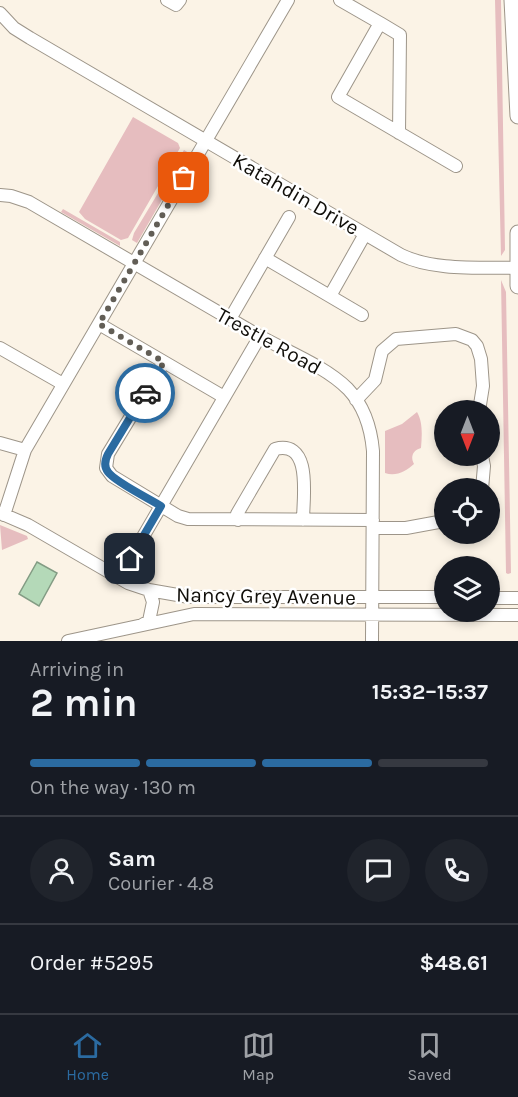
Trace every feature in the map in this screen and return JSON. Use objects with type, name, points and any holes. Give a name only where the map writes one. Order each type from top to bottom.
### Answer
[{"type":"main road","points":[[512,0],[518,116]]},
{"type":"main road","points":[[518,233],[518,286]]},
{"type":"street","points":[[167,0],[176,6],[180,0]]},
{"type":"street","points":[[2,514],[26,450],[288,0]]},
{"type":"street","points":[[340,0],[400,35],[399,133]]},
{"type":"street","name":"Katahdin Drive","points":[[2,20],[205,141],[416,262],[439,266],[518,268]]},
{"type":"street","points":[[380,23],[338,97],[456,166]]},
{"type":"street","name":"Trestle Road","points":[[0,195],[12,196],[29,202],[331,376],[347,389],[367,419],[374,451],[372,641]]},
{"type":"street","points":[[230,319],[289,217]]},
{"type":"street","points":[[330,296],[365,234]]},
{"type":"street","points":[[266,258],[362,315]]},
{"type":"street","points":[[99,324],[224,397]]},
{"type":"street","points":[[356,400],[375,380],[382,351],[396,339],[456,334],[472,340],[477,346],[481,359],[483,386],[480,400]]},
{"type":"street","points":[[119,578],[260,336]]},
{"type":"street","points":[[0,348],[63,384]]},
{"type":"street","points":[[164,362],[105,462],[112,476],[161,506],[188,519],[303,520],[406,528],[434,523]]},
{"type":"street","points":[[0,443],[26,450]]},
{"type":"street","points":[[238,520],[237,514],[275,449],[280,448],[297,453],[301,459],[303,520]]},
{"type":"street","name":"Nancy Grey Avenue","points":[[2,514],[36,529],[119,578],[149,590],[189,597],[434,597]]},
{"type":"street","points":[[141,626],[149,621],[151,614],[153,602],[149,590]]},
{"type":"street","points":[[500,598],[518,598]]},
{"type":"street","name":"Nancy Grey Avenue","points":[[68,641],[194,614],[518,615]]},
{"type":"shaded area","points":[[495,0],[501,0],[505,250],[501,256]]},
{"type":"shaded area","points":[[133,117],[178,143],[180,148],[128,238],[121,240],[85,219],[79,212]]},
{"type":"shaded area","points":[[184,150],[189,153],[137,243],[132,240],[134,233]]},
{"type":"shaded area","points":[[63,209],[120,242],[120,246],[61,212]]},
{"type":"shaded area","points":[[501,280],[506,292],[511,573],[508,574],[506,573]]},
{"type":"shaded area","points":[[417,412],[422,439],[421,448],[413,454],[414,464],[401,473],[385,473],[385,431],[402,424]]},
{"type":"shaded area","points":[[0,525],[27,536],[28,539],[2,550]]},
{"type":"shaded area","points":[[37,562],[57,573],[39,606],[19,594]]},
{"type":"way so far","points":[[145,393],[164,362],[99,324],[184,178]]},
{"type":"route","points":[[130,559],[161,506],[112,476],[105,462],[145,393]]}]
